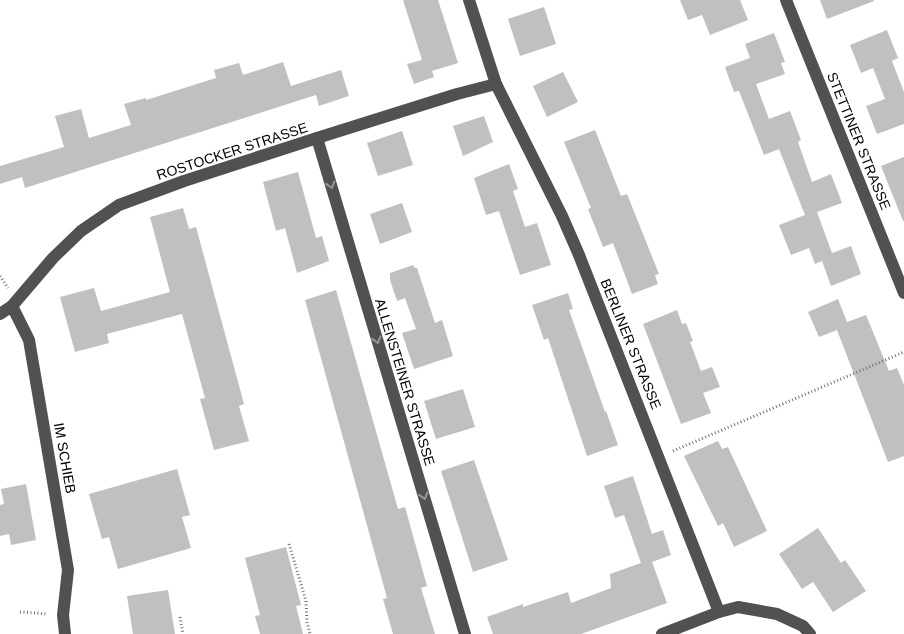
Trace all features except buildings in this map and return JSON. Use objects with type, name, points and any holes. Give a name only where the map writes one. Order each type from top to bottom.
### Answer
[{"type":"street","name":"BERLINER STRASSE","points":[[469,0],[496,84],[575,247],[719,612]]},
{"type":"street","name":"STETTINER STRASSE","points":[[786,0],[904,293]]},
{"type":"street","name":"ROSTOCKER STRASSE","points":[[12,306],[53,258],[82,231],[119,205],[317,138],[457,94],[496,84]]},
{"type":"street","name":"ALLENSTEINER STRASSE","points":[[317,138],[464,634]]},
{"type":"street","points":[[0,314],[12,306]]},
{"type":"street","name":"IM SCHIEB","points":[[12,306],[30,340],[68,570],[63,614],[65,634]]},
{"type":"street","points":[[662,634],[719,612],[738,607],[777,614],[803,626],[810,634]]},
{"type":"path","points":[[659,457],[904,352]]},
{"type":"path","points":[[289,544],[306,601],[306,622],[310,634]]},
{"type":"path","points":[[20,612],[63,614]]},
{"type":"path","points":[[180,617],[183,634]]}]
